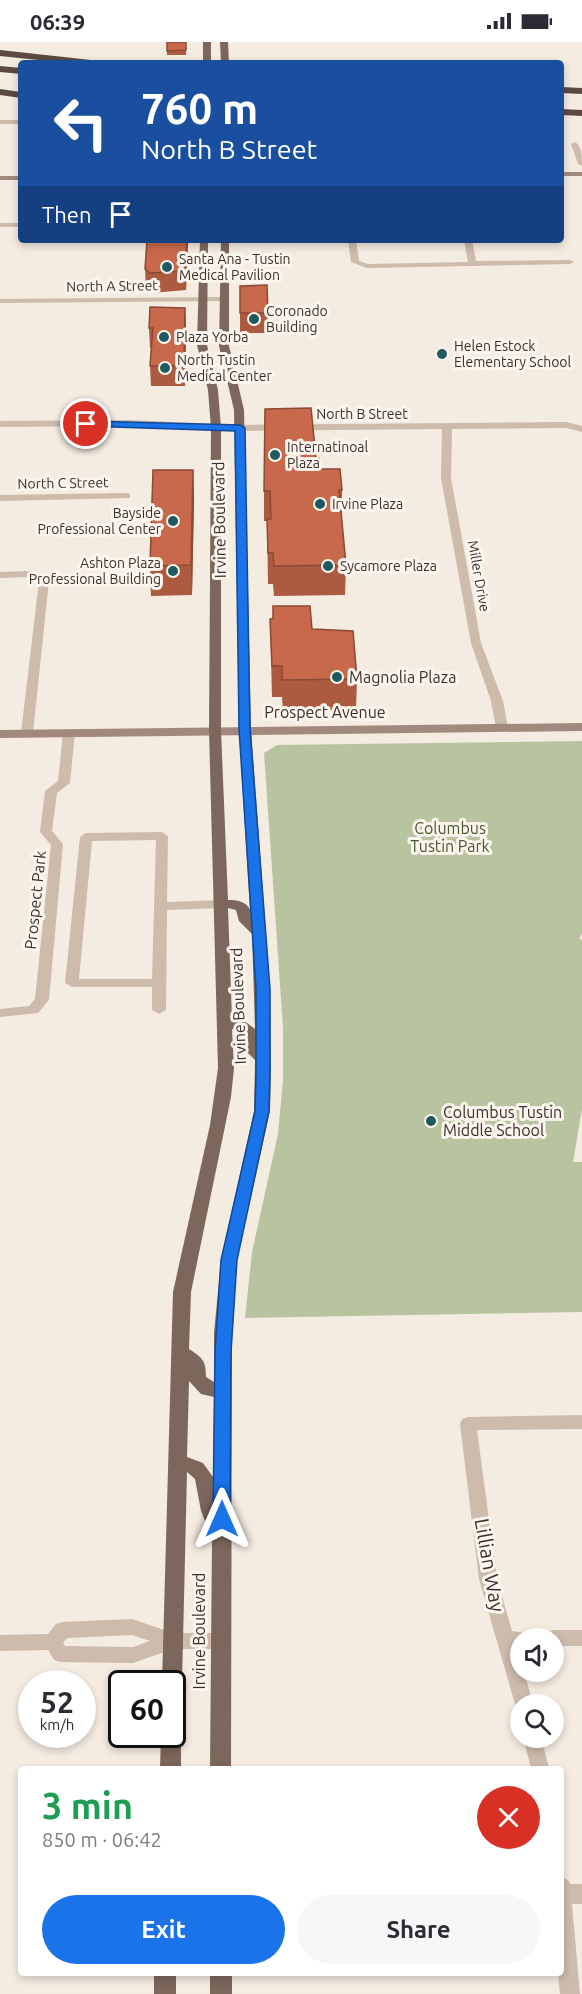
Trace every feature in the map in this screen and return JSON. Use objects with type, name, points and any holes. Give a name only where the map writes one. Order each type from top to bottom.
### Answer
[{"type":"highway","points":[[0,53],[64,60]]},
{"type":"highway","points":[[0,59],[18,61]]},
{"type":"highway","points":[[0,59],[18,61]]},
{"type":"highway","points":[[0,69],[18,71]]},
{"type":"highway","points":[[0,82],[18,84]]},
{"type":"highway","points":[[564,90],[582,91]]},
{"type":"highway","points":[[0,92],[18,95]]},
{"type":"highway","points":[[564,100],[582,101]]},
{"type":"highway","points":[[564,112],[582,113]]},
{"type":"highway","points":[[564,118],[582,118]]},
{"type":"main road","points":[[207,42],[207,60]]},
{"type":"main road","points":[[224,42],[225,60]]},
{"type":"main road","points":[[564,174],[582,174]]},
{"type":"main road","points":[[0,178],[18,178]]},
{"type":"main road","name":"Irvine Boulevard","points":[[204,243],[202,345],[213,390],[229,530],[263,989],[262,1111],[229,1260],[222,1390],[221,1766]]},
{"type":"main road","name":"Irvine Boulevard","points":[[172,1670],[182,1292],[187,1258],[215,1145],[224,1094],[226,1024],[215,730],[229,530],[240,428],[238,398],[224,346],[225,243]]},
{"type":"main road","name":"Prospect Avenue","points":[[0,734],[245,729],[582,727]]},
{"type":"main road","points":[[222,904],[243,908],[246,921],[257,931]]},
{"type":"main road","points":[[226,1024],[238,1024],[249,1031],[252,1048],[263,1058]]},
{"type":"main road","points":[[180,1352],[197,1363],[197,1380],[207,1389],[222,1390]]},
{"type":"main road","points":[[177,1462],[190,1464],[201,1471],[208,1486],[209,1507],[222,1540]]},
{"type":"main road","points":[[170,1766],[171,1748]]},
{"type":"main road","points":[[165,1976],[165,1994]]},
{"type":"main road","points":[[221,1976],[221,1994]]},
{"type":"street","points":[[0,122],[18,122]]},
{"type":"street","points":[[576,144],[582,164]]},
{"type":"street","points":[[0,225],[18,225]]},
{"type":"street","points":[[352,243],[355,262],[367,266],[570,262]]},
{"type":"street","points":[[469,243],[473,265]]},
{"type":"street","name":"North A Street","points":[[0,301],[225,299]]},
{"type":"street","name":"North B Street","points":[[0,424],[129,423],[216,428],[566,425],[581,428]]},
{"type":"street","name":"Miller Drive","points":[[447,426],[446,478],[476,643],[497,701],[502,728]]},
{"type":"street","name":"North C Street","points":[[0,498],[127,496]]},
{"type":"street","points":[[0,574],[40,576],[44,580],[27,733]]},
{"type":"street","name":"Prospect Park","points":[[0,1012],[33,1010],[42,1000],[57,844],[46,832],[51,791],[63,783],[69,732]]},
{"type":"street","points":[[159,983],[72,983],[87,837],[162,836],[159,1010]]},
{"type":"street","points":[[162,906],[222,904]]},
{"type":"street","name":"Lillian Way","points":[[510,1634],[488,1579],[468,1424],[582,1422]]},
{"type":"street","points":[[0,1643],[52,1642],[62,1630],[132,1627],[173,1641],[222,1641]]},
{"type":"street","points":[[564,1638],[582,1638]]},
{"type":"street","points":[[52,1642],[60,1654],[134,1655],[173,1641]]},
{"type":"street","points":[[535,1748],[539,1766]]},
{"type":"street","points":[[568,1892],[570,1994]]},
{"type":"green space","name":"Columbus Tustin Middle School","points":[[582,741],[582,933],[579,939],[582,940],[582,1109],[573,1162],[582,1162],[582,1312],[245,1318],[252,1252],[278,1134],[283,1080],[283,1028],[264,753],[277,745]]},
{"type":"building","points":[[167,42],[186,42],[186,50],[167,51]]},
{"type":"building","points":[[147,243],[187,243],[185,271],[150,273],[145,269]]},
{"type":"building","points":[[267,285],[268,313],[240,313],[240,286]]},
{"type":"building","points":[[150,307],[185,308],[184,366],[150,366],[153,328],[149,328]]},
{"type":"building","points":[[311,408],[316,458],[319,458],[320,469],[340,469],[342,490],[339,490],[346,565],[274,566],[273,553],[268,553],[267,519],[271,519],[270,491],[264,491],[265,409]]},
{"type":"building","points":[[153,470],[193,470],[191,565],[150,566]]},
{"type":"building","points":[[273,606],[310,606],[312,629],[353,631],[357,679],[282,680],[282,666],[272,666],[270,619],[273,619]]},
{"type":"place","name":"Santa Ana - Tustin Medical Pavilion","points":[[167,267]]},
{"type":"place","name":"Coronado Building","points":[[254,319]]},
{"type":"place","name":"Plaza Yorba","points":[[164,337]]},
{"type":"place","name":"Helen Estock Elementary School","points":[[442,354]]},
{"type":"place","name":"North Tustin Medical Center","points":[[165,368]]},
{"type":"place","name":"Internatinoal Plaza","points":[[275,455]]},
{"type":"place","name":"Irvine Plaza","points":[[320,504]]},
{"type":"place","name":"Bayside Professional Center","points":[[173,521]]},
{"type":"place","name":"Sycamore Plaza","points":[[328,566]]},
{"type":"place","name":"Ashton Plaza Professional Building","points":[[173,571]]},
{"type":"place","name":"Magnolia Plaza","points":[[337,677]]},
{"type":"place","name":"Columbus Tustin Middle School","points":[[431,1121]]},
{"type":"route","points":[[86,424],[129,423],[240,428],[245,729],[257,931],[263,989],[263,1072],[262,1111],[229,1260],[223,1333],[222,1519]]},
{"type":"park label","name":"Columbus Tustin Park","points":[[450,837]]}]
